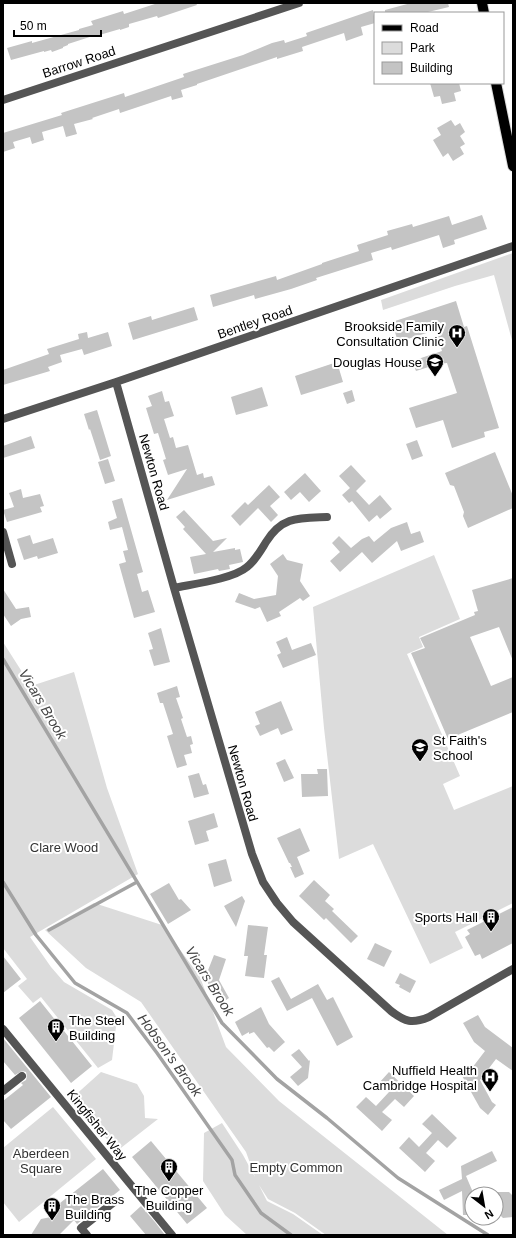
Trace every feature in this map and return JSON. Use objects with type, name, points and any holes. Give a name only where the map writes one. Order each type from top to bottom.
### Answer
[{"type":"main road","points":[[496,84],[513,166]]},
{"type":"street","name":"Barrow Road","points":[[3,100],[299,3]]},
{"type":"street","name":"Bentley Road","points":[[3,419],[116,382],[513,246]]},
{"type":"street","name":"Newton Road","points":[[116,382],[174,588],[252,854],[263,882],[277,903],[293,922],[389,1010],[397,1016],[413,1022],[429,1017],[513,969]]},
{"type":"street","points":[[174,588],[238,573],[248,567],[259,554],[272,532],[284,523],[296,518],[327,517]]},
{"type":"street","points":[[3,532],[12,564]]},
{"type":"street","name":"Kingfisher Way","points":[[3,1029],[172,1235]]},
{"type":"street","points":[[3,1091],[22,1076]]},
{"type":"street","points":[[87,1235],[81,1228],[114,1202]]},
{"type":"green space","points":[[513,253],[513,344],[494,275],[455,286],[383,310],[381,300]]},
{"type":"green space","name":"St Faith's School","points":[[434,555],[460,619],[419,637],[423,647],[407,654],[460,776],[443,784],[454,810],[513,786],[513,903],[455,932],[463,948],[430,964],[373,844],[339,859],[324,728],[313,607]]},
{"type":"green space","name":"Clare Wood","points":[[3,642],[31,686],[74,672],[107,788],[138,874],[30,937],[51,967],[64,982],[112,1010],[117,1018],[112,1060],[98,1068],[41,997],[33,1003],[18,986],[27,979],[3,948]]},
{"type":"green space","name":"Empty Common","points":[[94,903],[162,925],[200,977],[226,1047],[279,1101],[448,1235],[326,1235],[295,1213],[268,1199],[259,1185],[267,1201],[293,1214],[323,1235],[247,1235],[225,1215],[203,1181],[204,1133],[222,1123],[243,1155],[255,1177],[246,1152],[141,1002],[86,968],[45,930]]},
{"type":"green space","points":[[101,1072],[137,1084],[144,1096],[145,1118],[158,1119],[117,1151],[72,1098]]},
{"type":"green space","name":"Aberdeen Square","points":[[53,1107],[96,1159],[19,1222],[3,1202],[3,1148]]},
{"type":"building","points":[[158,3],[196,3],[197,5],[158,18],[157,16],[129,24],[129,27],[68,44],[63,48],[52,52],[51,50],[44,51],[11,60],[7,48],[32,41],[32,43],[79,30],[93,25],[91,21],[123,11],[124,14]]},
{"type":"building","points":[[411,3],[448,3],[449,7],[428,12],[385,12],[385,10]]},
{"type":"building","points":[[373,10],[374,23],[361,27],[363,35],[346,41],[344,33],[302,47],[303,51],[277,59],[277,57],[181,90],[183,97],[172,100],[171,96],[120,113],[119,109],[92,118],[93,119],[74,124],[77,134],[66,137],[63,126],[42,132],[44,140],[32,144],[30,137],[13,142],[15,148],[3,152],[3,133],[62,115],[61,113],[124,93],[125,97],[184,77],[183,74],[243,55],[272,43],[284,40],[285,43],[307,36],[306,33]]},
{"type":"building","points":[[430,84],[459,84],[461,91],[454,93],[456,101],[442,104],[440,96],[434,97]]},
{"type":"building","points":[[451,120],[455,126],[460,123],[465,132],[460,136],[465,144],[460,147],[464,154],[453,161],[448,153],[443,157],[433,140],[441,135],[437,128]]},
{"type":"building","points":[[482,215],[487,229],[454,240],[455,244],[443,248],[439,235],[392,250],[391,247],[371,253],[373,260],[316,278],[317,280],[291,289],[255,299],[254,295],[213,307],[210,295],[276,276],[277,280],[359,251],[357,245],[388,235],[387,231],[412,224],[413,227],[449,216],[452,225]]},
{"type":"building","points":[[456,301],[464,327],[467,326],[499,428],[484,432],[485,437],[452,448],[443,420],[416,428],[409,408],[457,393],[447,363],[438,364],[416,371],[412,361],[442,351],[436,330],[398,342],[392,322]]},
{"type":"building","points":[[194,307],[198,320],[133,340],[128,323],[151,316],[152,320]]},
{"type":"building","points":[[87,332],[88,338],[108,332],[112,346],[84,355],[82,349],[60,355],[62,362],[48,367],[50,371],[3,385],[3,370],[49,354],[47,349],[79,339],[78,334]]},
{"type":"building","points":[[337,362],[343,382],[301,395],[295,376]]},
{"type":"building","points":[[262,387],[268,406],[236,415],[231,397]]},
{"type":"building","points":[[352,390],[355,401],[347,404],[343,393]]},
{"type":"building","points":[[162,391],[165,402],[169,401],[174,416],[164,419],[170,438],[173,437],[176,448],[188,445],[197,475],[203,473],[204,478],[212,476],[215,485],[167,500],[187,469],[168,475],[163,460],[166,459],[158,433],[154,434],[146,408],[152,406],[148,396]]},
{"type":"building","points":[[97,410],[111,456],[100,460],[84,414]]},
{"type":"building","points":[[31,436],[35,448],[3,458],[3,446]]},
{"type":"building","points":[[417,440],[423,456],[412,460],[406,444]]},
{"type":"building","points":[[495,452],[513,496],[513,508],[468,528],[463,516],[464,512],[454,486],[450,485],[445,473]]},
{"type":"building","points":[[108,459],[115,481],[105,484],[98,462]]},
{"type":"building","points":[[351,465],[366,481],[356,491],[369,505],[380,495],[392,509],[380,519],[377,515],[369,522],[352,501],[349,503],[342,495],[350,488],[339,476]]},
{"type":"building","points":[[305,473],[321,491],[309,502],[300,492],[291,500],[284,492]]},
{"type":"building","points":[[269,485],[280,497],[270,506],[278,515],[271,522],[258,508],[240,526],[231,516],[245,502],[248,505]]},
{"type":"building","points":[[21,489],[23,498],[40,494],[44,506],[40,507],[42,512],[7,522],[3,510],[14,507],[9,493]]},
{"type":"building","points":[[122,498],[143,572],[137,574],[142,592],[148,590],[155,612],[134,618],[119,564],[126,562],[123,551],[128,550],[122,527],[110,530],[108,522],[117,518],[112,501]]},
{"type":"building","points":[[184,510],[213,541],[227,538],[213,552],[235,548],[235,550],[240,549],[243,562],[229,565],[230,569],[219,571],[218,569],[194,574],[190,557],[206,554],[183,529],[185,527],[176,517]]},
{"type":"building","points":[[407,522],[411,534],[420,531],[424,542],[401,551],[397,541],[372,563],[362,552],[340,572],[330,561],[340,552],[332,543],[339,536],[351,548],[362,539],[369,536],[374,542],[391,528]]},
{"type":"building","points":[[30,535],[33,544],[53,538],[58,553],[38,559],[37,556],[24,560],[17,539]]},
{"type":"building","points":[[283,554],[287,560],[303,564],[300,581],[310,596],[303,601],[300,598],[279,612],[281,616],[267,622],[260,607],[255,609],[235,602],[239,593],[254,599],[276,595],[278,576],[270,564]]},
{"type":"building","points":[[513,578],[513,661],[499,627],[470,637],[491,686],[513,677],[513,712],[448,739],[411,653],[425,648],[420,638],[475,615],[474,612],[478,611],[472,590]]},
{"type":"building","points":[[3,589],[16,609],[29,607],[31,617],[21,619],[11,626],[3,614]]},
{"type":"building","points":[[161,628],[170,662],[154,666],[149,650],[153,649],[148,633]]},
{"type":"building","points":[[287,637],[292,650],[311,643],[316,655],[283,668],[277,655],[281,653],[276,642]]},
{"type":"building","points":[[177,686],[180,697],[176,698],[183,718],[181,719],[187,737],[191,736],[193,744],[190,745],[192,753],[184,755],[187,765],[177,768],[167,736],[173,734],[163,703],[160,703],[157,693]]},
{"type":"building","points":[[281,701],[293,730],[281,735],[278,728],[260,736],[255,726],[260,724],[255,712]]},
{"type":"building","points":[[285,759],[294,778],[284,782],[276,763]]},
{"type":"building","points":[[317,769],[327,769],[328,796],[302,797],[301,774],[318,774]]},
{"type":"building","points":[[199,773],[203,785],[206,784],[209,794],[194,798],[188,776]]},
{"type":"building","points":[[214,813],[218,827],[206,831],[209,841],[195,845],[188,821]]},
{"type":"building","points":[[300,828],[310,851],[297,857],[304,874],[295,878],[290,867],[292,867],[277,838]]},
{"type":"building","points":[[226,859],[232,881],[214,887],[208,864]]},
{"type":"building","points":[[314,880],[330,895],[325,901],[334,909],[332,911],[358,936],[351,943],[326,918],[324,920],[299,896]]},
{"type":"building","points":[[169,883],[179,900],[181,899],[191,910],[168,924],[150,894]]},
{"type":"building","points":[[242,896],[245,901],[236,927],[224,906]]},
{"type":"building","name":"Sports Hall","points":[[513,907],[513,943],[482,959],[480,954],[475,956],[465,937],[470,934],[467,930]]},
{"type":"building","points":[[248,925],[268,927],[264,955],[267,955],[264,978],[245,976],[248,956],[244,956]]},
{"type":"building","points":[[375,943],[392,951],[384,967],[367,959]]},
{"type":"building","points":[[214,955],[226,959],[219,980],[229,998],[220,1004],[205,978]]},
{"type":"building","points":[[3,956],[21,979],[3,993]]},
{"type":"building","points":[[400,973],[416,981],[410,993],[395,983]]},
{"type":"building","points":[[279,977],[291,999],[318,984],[327,1000],[333,997],[353,1037],[337,1046],[312,998],[287,1011],[271,981]]},
{"type":"building","name":"The Steel Building","points":[[40,1001],[92,1066],[71,1083],[19,1018]]},
{"type":"building","points":[[261,1007],[269,1024],[285,1042],[274,1052],[269,1047],[267,1048],[254,1032],[249,1034],[249,1032],[242,1036],[235,1022]]},
{"type":"building","points":[[478,1015],[485,1027],[513,1048],[513,1071],[496,1059],[480,1080],[492,1102],[496,1105],[488,1115],[480,1108],[461,1074],[472,1068],[485,1051],[474,1042],[463,1023]]},
{"type":"building","points":[[3,1038],[51,1097],[11,1129],[3,1120],[3,1101],[23,1085],[21,1083],[26,1080],[27,1076],[26,1072],[22,1071],[15,1075],[3,1061]]},
{"type":"building","points":[[299,1049],[309,1061],[310,1060],[308,1078],[298,1086],[290,1077],[302,1067],[291,1055]]},
{"type":"building","points":[[389,1072],[414,1096],[404,1107],[395,1099],[382,1112],[392,1120],[382,1131],[356,1107],[366,1097],[376,1106],[389,1092],[379,1083]]},
{"type":"building","points":[[432,1114],[457,1138],[447,1148],[438,1140],[426,1153],[435,1161],[425,1172],[399,1148],[409,1137],[419,1147],[432,1133],[422,1124]]},
{"type":"building","name":"The Copper Building","points":[[151,1141],[207,1208],[187,1224],[132,1157]]},
{"type":"building","points":[[492,1151],[497,1161],[466,1176],[470,1186],[464,1186],[464,1215],[462,1191],[444,1200],[439,1190],[462,1179],[461,1166]]},
{"type":"building","points":[[103,1169],[120,1190],[77,1224],[74,1220],[59,1235],[31,1235],[41,1219],[51,1217],[55,1207]]},
{"type":"building","points":[[504,1192],[509,1192],[513,1196],[513,1217],[504,1218]]},
{"type":"building","points":[[141,1206],[165,1235],[146,1235],[130,1216]]},
{"type":"waterway","name":"Vicars Brook","points":[[3,659],[222,1023],[277,1079],[327,1118],[398,1178],[488,1235]]},
{"type":"waterway","name":"Hobson's Brook","points":[[3,882],[36,935],[75,983],[127,1013],[232,1160],[235,1175],[261,1213],[291,1235]]},
{"type":"waterway","points":[[49,930],[137,882]]},
{"type":"place","name":"Brookside Family Consultation Clinic","points":[[457,348]]},
{"type":"place","name":"Douglas House","points":[[435,377]]},
{"type":"place","name":"St Faith's School","points":[[420,762]]},
{"type":"place","name":"Sports Hall","points":[[491,932]]},
{"type":"place","name":"The Steel Building","points":[[56,1042]]},
{"type":"place","name":"Nuffield Health Cambridge Hospital","points":[[490,1092]]},
{"type":"place","name":"The Copper Building","points":[[169,1182]]},
{"type":"place","name":"The Brass Building","points":[[52,1221]]}]
